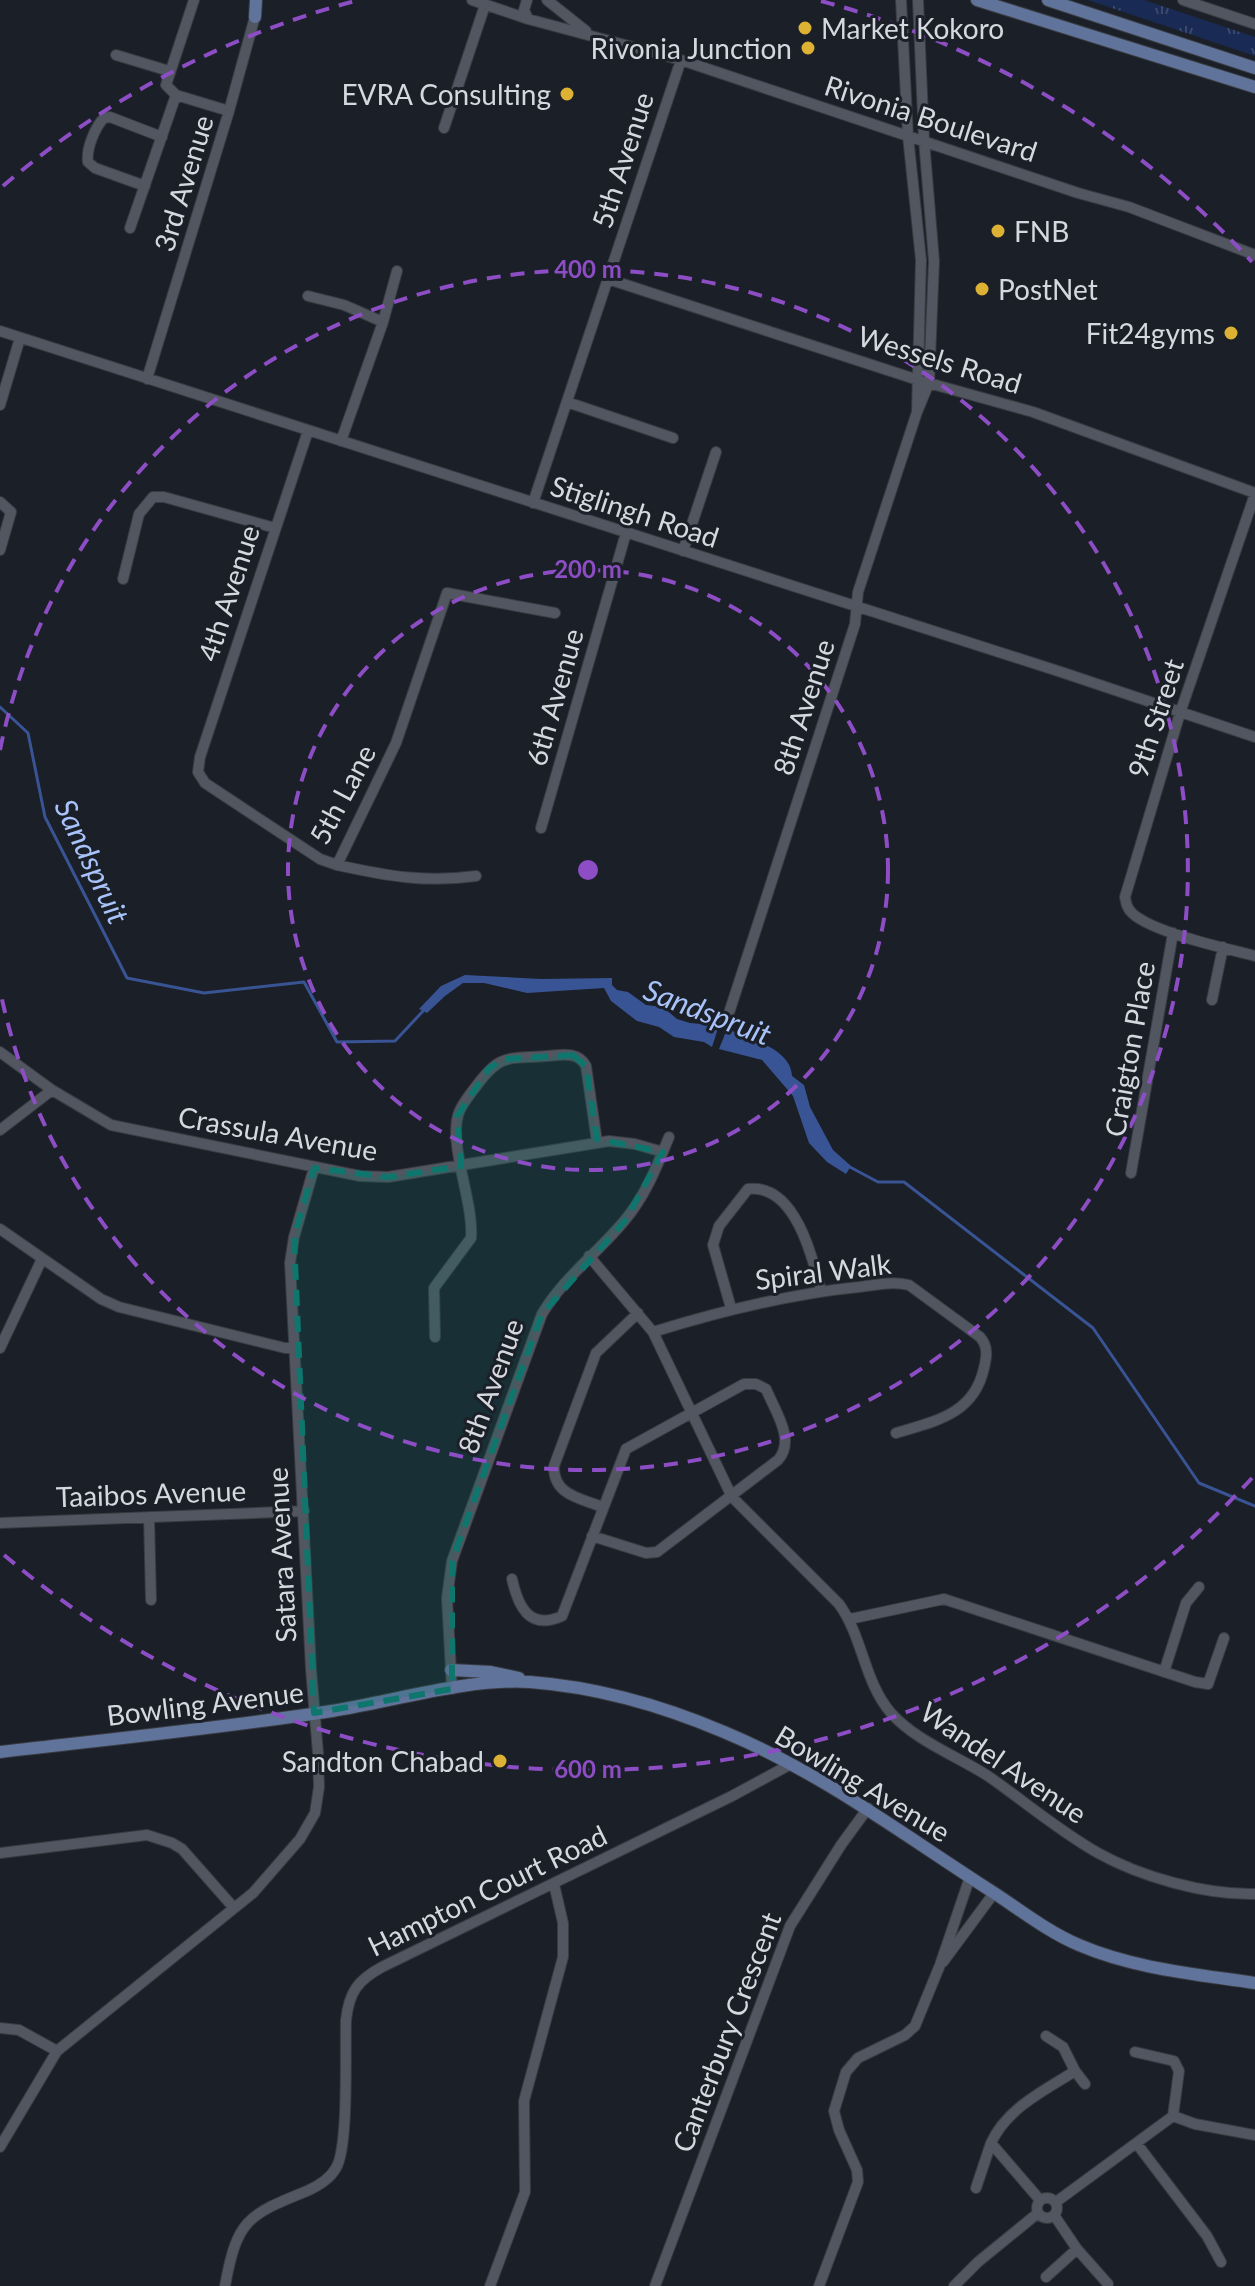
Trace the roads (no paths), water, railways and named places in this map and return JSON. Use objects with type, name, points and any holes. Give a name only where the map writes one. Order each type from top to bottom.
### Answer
[{"type":"main road","points":[[255,17],[258,0]]},
{"type":"main road","points":[[977,0],[1255,87]]},
{"type":"main road","points":[[1048,0],[1255,68]]},
{"type":"main road","points":[[451,1670],[501,1673],[531,1682]]},
{"type":"main road","name":"Bowling Avenue","points":[[0,1752],[314,1713],[499,1682],[531,1682],[603,1693],[723,1731],[791,1764],[868,1808],[1059,1935],[1113,1957],[1163,1969],[1255,1983]]},
{"type":"street","points":[[194,0],[166,85],[176,95],[229,111]]},
{"type":"street","name":"Rivonia Boulevard","points":[[472,0],[528,19],[681,60],[1078,193],[1129,207],[1255,255]]},
{"type":"street","points":[[527,0],[524,10],[528,19]]},
{"type":"street","name":"Rivonia Boulevard","points":[[547,0],[590,34]]},
{"type":"street","points":[[901,0],[908,136],[921,260],[923,381]]},
{"type":"street","points":[[918,0],[924,140],[934,261],[923,381]]},
{"type":"street","points":[[1183,0],[1255,24]]},
{"type":"street","points":[[444,128],[485,5]]},
{"type":"street","name":"3rd Avenue","points":[[147,379],[255,17]]},
{"type":"street","points":[[116,55],[169,71]]},
{"type":"street","name":"5th Avenue","points":[[533,503],[681,60]]},
{"type":"street","points":[[130,228],[176,95]]},
{"type":"street","points":[[145,186],[95,168],[88,162],[87,153],[104,118],[110,117],[162,137]]},
{"type":"street","points":[[921,260],[934,261]]},
{"type":"street","points":[[341,441],[383,322],[397,271]]},
{"type":"street","name":"Wessels Road","points":[[608,279],[923,381],[1033,412],[1255,494]]},
{"type":"street","points":[[308,296],[344,305],[383,322]]},
{"type":"street","name":"Stiglingh Road","points":[[0,331],[1255,737]]},
{"type":"street","points":[[0,405],[20,338]]},
{"type":"street","name":"8th Avenue","points":[[728,1016],[851,638],[858,592],[917,412],[923,381]]},
{"type":"street","points":[[567,402],[673,438]]},
{"type":"street","name":"4th Avenue","points":[[198,772],[200,757],[308,431]]},
{"type":"street","points":[[683,551],[716,452]]},
{"type":"street","name":"9th Street","points":[[1255,494],[1180,713],[1125,897],[1127,907],[1134,915],[1173,933],[1255,956]]},
{"type":"street","points":[[123,579],[139,514],[153,497],[164,497],[275,528]]},
{"type":"street","points":[[0,502],[11,512],[0,550]]},
{"type":"street","name":"6th Avenue","points":[[541,828],[626,533]]},
{"type":"street","name":"5th Lane","points":[[198,772],[205,783],[320,859],[337,865],[396,743],[447,593],[555,613]]},
{"type":"street","points":[[337,865],[392,877],[424,880],[476,876]]},
{"type":"street","name":"Craigton Place","points":[[1131,1173],[1173,933]]},
{"type":"street","points":[[1212,1000],[1223,947]]},
{"type":"street","name":"Crassula Avenue","points":[[0,1052],[52,1090],[100,1120],[118,1127],[360,1176],[388,1177],[597,1142],[635,1144],[663,1152]]},
{"type":"street","points":[[435,1337],[434,1288],[471,1238],[456,1123],[460,1110],[489,1068],[505,1059],[573,1055],[584,1061],[597,1142]]},
{"type":"street","points":[[0,1130],[52,1090]]},
{"type":"street","name":"8th Avenue","points":[[452,1689],[448,1578],[459,1539],[542,1314],[553,1296],[625,1221],[639,1201],[669,1137]]},
{"type":"street","name":"Satara Avenue","points":[[0,2147],[57,2051],[234,1908],[276,1868],[300,1839],[315,1813],[319,1787],[290,1263],[294,1237],[314,1168]]},
{"type":"street","points":[[731,1308],[713,1245],[719,1226],[745,1191],[753,1189],[762,1189],[788,1209],[807,1238],[821,1291]]},
{"type":"street","points":[[0,1229],[87,1292],[119,1307],[229,1336],[294,1348]]},
{"type":"street","name":"Wandel Avenue","points":[[589,1256],[653,1332],[732,1497],[839,1604],[850,1619],[877,1692],[892,1713],[905,1725],[986,1775],[1100,1854],[1192,1888],[1255,1894]]},
{"type":"street","points":[[0,1348],[42,1259]]},
{"type":"street","name":"Spiral Walk","points":[[653,1332],[731,1308],[821,1291],[895,1283],[909,1285],[984,1342],[986,1360],[983,1376],[969,1400],[948,1417],[896,1433]]},
{"type":"street","points":[[602,1507],[560,1489],[555,1481],[554,1466],[596,1353],[638,1313]]},
{"type":"street","points":[[512,1579],[517,1603],[529,1616],[550,1620],[562,1616],[602,1507],[626,1449],[744,1384],[756,1384],[766,1389],[786,1437],[786,1447],[778,1460],[657,1552],[646,1553],[592,1536]]},
{"type":"street","name":"Taaibos Avenue","points":[[0,1523],[304,1511]]},
{"type":"street","points":[[149,1517],[151,1600]]},
{"type":"street","points":[[1164,1672],[1186,1603],[1199,1587]]},
{"type":"street","points":[[850,1619],[944,1599],[1195,1682],[1210,1682],[1224,1638]]},
{"type":"street","name":"Hampton Court Road","points":[[225,2286],[232,2250],[244,2225],[265,2209],[314,2188],[338,2166],[343,2142],[346,2020],[348,2002],[357,1984],[382,1967],[791,1764]]},
{"type":"street","name":"Canterbury Crescent","points":[[655,2286],[790,1926],[868,1808]]},
{"type":"street","points":[[0,1853],[147,1835],[182,1849],[234,1908]]},
{"type":"street","points":[[819,2286],[858,2182],[857,2170],[834,2111],[846,2072],[858,2058],[912,2030],[923,2011],[970,1877]]},
{"type":"street","points":[[490,2286],[525,2192],[524,2101],[563,1957],[563,1923],[554,1884]]},
{"type":"street","points":[[940,1965],[961,1941],[994,1893]]},
{"type":"street","points":[[0,2028],[12,2028],[29,2034],[57,2051]]},
{"type":"street","points":[[1046,2036],[1063,2047],[1085,2084]]},
{"type":"street","points":[[1056,2202],[1173,2116],[1179,2071],[1174,2061],[1135,2052]]},
{"type":"street","points":[[976,2188],[998,2129],[1014,2111],[1075,2071]]},
{"type":"street","points":[[1173,2116],[1195,2124],[1255,2135]]},
{"type":"street","points":[[991,2143],[1040,2200]]},
{"type":"street","points":[[1137,2144],[1207,2236],[1221,2262]]},
{"type":"street","points":[[1054,2215],[1044,2218],[1038,2213],[1037,2205],[1047,2197],[1056,2202]]},
{"type":"street","points":[[1054,2215],[1056,2202]]},
{"type":"street","points":[[954,2286],[1038,2213]]},
{"type":"street","points":[[1054,2215],[1077,2249],[1108,2284]]},
{"type":"street","points":[[1046,2277],[1077,2249]]},
{"type":"waterway","name":"Sandspruit","points":[[0,707],[28,733],[45,817],[127,978],[204,993],[304,982],[337,1042],[395,1041],[424,1010]]},
{"type":"waterway","name":"Sandspruit","points":[[848,1166],[878,1182],[904,1182],[1093,1328],[1199,1483],[1255,1506]]},
{"type":"place","name":"Market Kokoro","points":[[805,28]]},
{"type":"place","name":"Rivonia Junction","points":[[808,48]]},
{"type":"place","name":"EVRA Consulting","points":[[567,94]]},
{"type":"place","name":"FNB","points":[[998,231]]},
{"type":"place","name":"PostNet","points":[[982,289]]},
{"type":"place","name":"Fit24gyms","points":[[1231,333]]},
{"type":"place","name":"Sandton Chabad","points":[[500,1761]]}]
